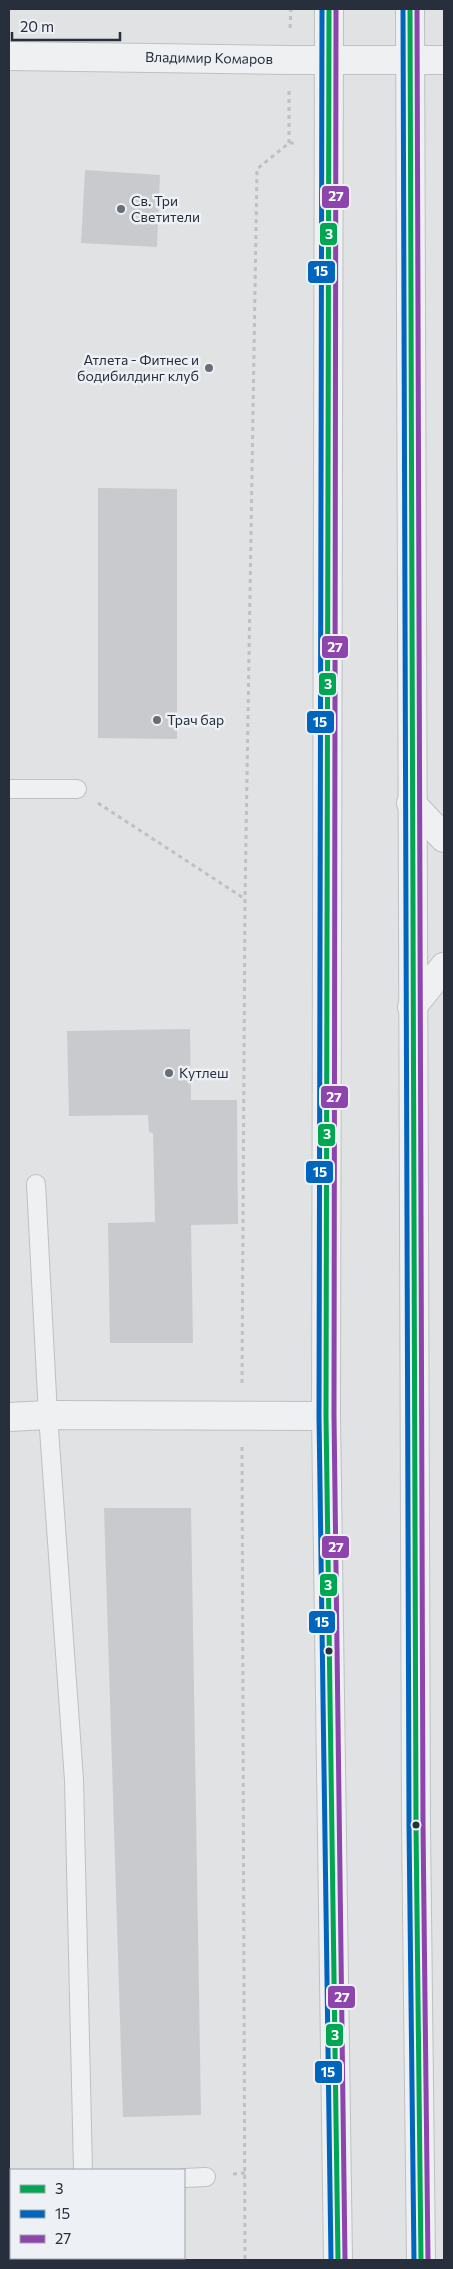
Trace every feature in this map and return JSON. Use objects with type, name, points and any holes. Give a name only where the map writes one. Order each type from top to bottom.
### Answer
[{"type":"street","points":[[330,9],[328,59],[326,1416],[338,2260]]},
{"type":"street","points":[[410,9],[409,60],[412,144],[411,803],[416,1825],[421,2260]]},
{"type":"street","name":"Владимир Комаров","points":[[9,56],[444,60]]},
{"type":"street","points":[[411,803],[444,838]]},
{"type":"street","points":[[412,1007],[444,967]]},
{"type":"street","points":[[9,1417],[48,1415],[326,1416]]},
{"type":"lane","points":[[9,789],[76,789]]},
{"type":"lane","points":[[36,1184],[48,1415],[74,1780],[84,2169]]},
{"type":"lane","points":[[185,2178],[206,2177]]},
{"type":"path","points":[[245,2260],[242,1416],[246,899],[257,169],[290,143],[289,60]]},
{"type":"path","points":[[76,789],[246,899]]},
{"type":"building","name":"Св. Три Светители","points":[[85,170],[160,175],[157,247],[81,243]]},
{"type":"building","points":[[98,488],[177,489],[177,739],[98,738]]},
{"type":"building","points":[[190,1029],[191,1100],[237,1100],[238,1224],[191,1225],[193,1343],[110,1343],[108,1223],[155,1222],[153,1133],[149,1132],[148,1115],[69,1116],[67,1031]]},
{"type":"building","points":[[104,1508],[191,1508],[201,2115],[123,2117]]},
{"type":"transit line","name":"15","points":[[322,9],[319,1416],[331,2260]]},
{"type":"transit line","name":"3","points":[[329,9],[326,1416],[338,2260]]},
{"type":"transit line","name":"27","points":[[336,9],[334,1416],[345,2260]]},
{"type":"transit line","name":"15","points":[[403,9],[409,1825],[414,2260]]},
{"type":"transit line","name":"3","points":[[410,9],[416,1825],[421,2260]]},
{"type":"transit line","name":"27","points":[[417,9],[423,1825],[428,2260]]},
{"type":"place","name":"Св. Три Светители","points":[[121,209]]},
{"type":"place","name":"Атлета - Фитнес и бодибилдинг клуб","points":[[209,368]]},
{"type":"place","name":"Трач бар","points":[[157,720]]},
{"type":"place","name":"Кутлеш","points":[[169,1073]]}]
